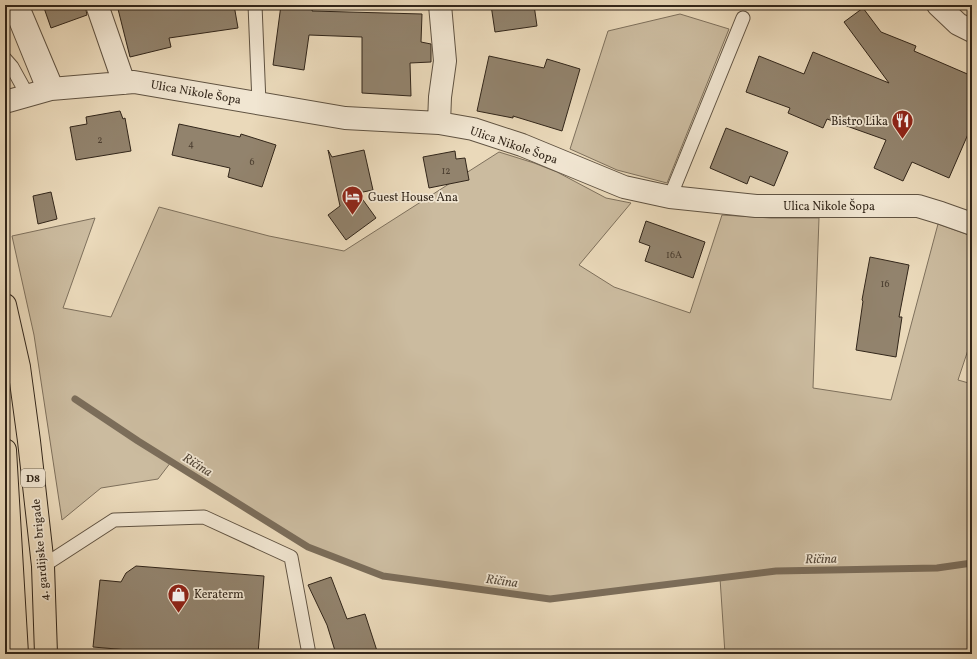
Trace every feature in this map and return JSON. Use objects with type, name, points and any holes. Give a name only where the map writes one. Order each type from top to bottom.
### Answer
[{"type":"main road","name":"4. gardijske brigade","points":[[5,304],[19,367],[29,441],[43,566],[46,654]]},
{"type":"main road","name":"D8","points":[[5,450],[18,654]]},
{"type":"street","points":[[97,5],[124,83]]},
{"type":"street","points":[[438,123],[445,61],[440,5]]},
{"type":"street","points":[[938,5],[958,24],[972,31]]},
{"type":"street","name":"Ulica Nikole Šopa","points":[[5,102],[43,92],[134,82],[345,118],[438,123],[473,129],[522,146],[624,187],[670,197],[756,206],[918,206],[972,224]]},
{"type":"lane","points":[[9,5],[43,92]]},
{"type":"lane","points":[[22,5],[43,92]]},
{"type":"lane","points":[[255,5],[259,103]]},
{"type":"lane","points":[[670,197],[743,18]]},
{"type":"lane","points":[[5,59],[12,67],[43,92]]},
{"type":"lane","points":[[43,566],[114,520],[204,517],[291,557],[309,654]]},
{"type":"shaded area","points":[[680,14],[729,29],[667,183],[617,170],[570,149],[608,31]]},
{"type":"shaded area","points":[[499,152],[557,172],[606,198],[631,203],[579,265],[614,287],[690,313],[722,215],[771,218],[819,218],[813,388],[891,400],[938,224],[972,236],[972,338],[958,380],[972,384],[972,654],[725,654],[720,578],[550,599],[383,576],[308,547],[171,462],[158,479],[101,488],[62,520],[34,335],[12,236],[95,218],[63,308],[111,317],[159,207],[269,236],[344,251]]},
{"type":"building","points":[[43,5],[85,5],[87,15],[51,28]]},
{"type":"building","points":[[117,5],[234,5],[238,28],[169,38],[171,47],[130,57]]},
{"type":"building","points":[[281,5],[313,5],[312,11],[422,14],[421,42],[431,44],[431,62],[410,63],[411,96],[362,93],[362,37],[309,35],[304,70],[273,65]]},
{"type":"building","points":[[491,5],[534,5],[537,26],[495,32]]},
{"type":"building","points":[[863,8],[881,32],[916,46],[914,51],[972,76],[972,125],[949,178],[912,162],[903,181],[874,168],[886,140],[827,119],[823,128],[788,113],[790,108],[746,92],[759,56],[804,74],[813,52],[889,83],[844,22]]},
{"type":"building","points":[[489,56],[544,68],[547,59],[580,69],[562,131],[513,116],[513,118],[477,111]]},
{"type":"building","points":[[120,111],[123,119],[125,118],[131,151],[76,160],[70,127],[87,124],[86,117]]},
{"type":"building","points":[[179,124],[240,137],[241,134],[276,145],[262,187],[228,177],[230,168],[172,155]]},
{"type":"building","points":[[726,128],[788,152],[774,186],[750,176],[747,184],[710,168]]},
{"type":"building","points":[[328,150],[332,157],[364,150],[373,190],[358,193],[376,218],[346,240],[328,215],[340,206]]},
{"type":"building","points":[[455,151],[456,159],[465,158],[469,180],[429,188],[423,157]]},
{"type":"building","points":[[51,192],[57,219],[38,224],[33,196]]},
{"type":"building","points":[[646,221],[705,242],[693,278],[645,261],[650,246],[639,242]]},
{"type":"building","points":[[870,257],[909,265],[899,317],[902,317],[896,357],[856,350],[862,300]]},
{"type":"building","name":"Keraterm","points":[[136,566],[264,576],[258,654],[175,654],[93,647],[100,580],[121,582],[126,573]]},
{"type":"building","points":[[331,577],[347,619],[365,614],[378,654],[336,654],[327,625],[308,585]]},
{"type":"waterway","name":"Ričina","points":[[75,399],[138,441],[308,547],[383,576],[550,599],[776,571],[937,568],[972,563]]},
{"type":"place","name":"Bistro Lika","points":[[903,140]]},
{"type":"place","name":"Guest House Ana","points":[[352,216]]},
{"type":"place","name":"Keraterm","points":[[179,614]]}]
